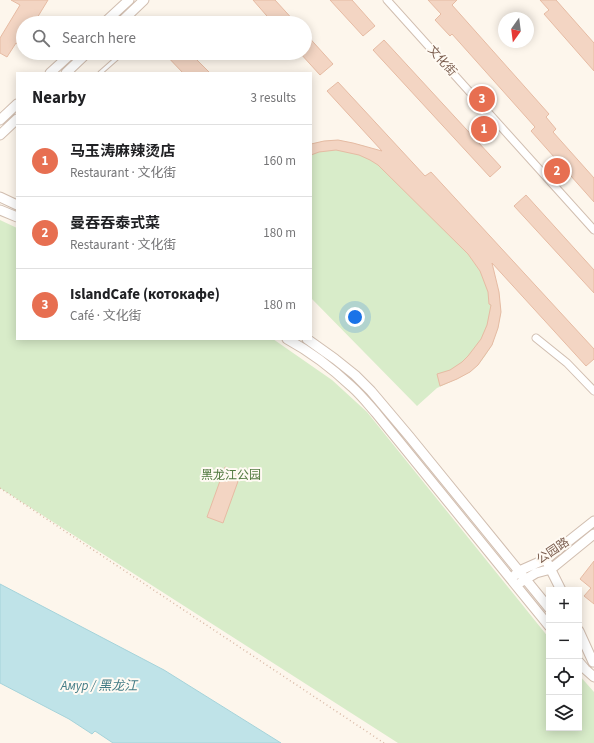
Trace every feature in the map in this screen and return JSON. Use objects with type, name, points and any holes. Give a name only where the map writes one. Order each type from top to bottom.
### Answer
[{"type":"street","points":[[112,16],[129,0]]},
{"type":"street","points":[[127,16],[144,0]]},
{"type":"street","name":"文化街","points":[[387,0],[594,230]]},
{"type":"street","points":[[51,72],[64,60]]},
{"type":"street","points":[[67,72],[80,60]]},
{"type":"street","points":[[0,120],[16,105]]},
{"type":"street","points":[[0,135],[16,120]]},
{"type":"street","points":[[0,197],[16,205]]},
{"type":"street","points":[[0,210],[16,217]]},
{"type":"street","points":[[536,338],[567,363],[594,391]]},
{"type":"street","points":[[289,340],[328,367],[352,387],[376,413],[547,623]]},
{"type":"street","points":[[308,340],[336,359],[371,391],[546,604]]},
{"type":"street","name":"公园路","points":[[510,578],[519,571],[546,559],[594,522]]},
{"type":"street","name":"公园路","points":[[516,585],[536,573],[551,569],[594,534]]},
{"type":"street","points":[[546,559],[560,587]]},
{"type":"street","points":[[582,637],[594,663]]},
{"type":"street","points":[[582,649],[594,663]]},
{"type":"street","points":[[582,666],[594,677]]},
{"type":"lane","points":[[101,72],[114,60]]},
{"type":"path","points":[[0,488],[384,743]]},
{"type":"green space","points":[[338,140],[365,146],[485,260],[499,292],[501,313],[498,328],[492,345],[485,356],[470,372],[437,388],[417,406],[312,299],[312,144]]},
{"type":"green space","name":"黑龙江公园","points":[[0,220],[16,228],[16,340],[274,340],[332,380],[367,412],[546,634],[546,731],[582,731],[582,678],[594,692],[594,743],[398,743],[0,488]]},
{"type":"water","name":"Амур / 黑龙江","points":[[0,584],[164,670],[281,743],[113,743],[95,731],[92,734],[69,719],[0,683]]},
{"type":"building","points":[[11,0],[48,0],[38,16],[16,16],[16,43],[7,57],[0,53],[0,38],[20,5]]},
{"type":"building","points":[[253,0],[275,0],[290,16],[267,16]]},
{"type":"building","points":[[330,0],[352,0],[375,26],[363,36]]},
{"type":"building","points":[[428,0],[457,0],[452,5],[549,114],[546,117],[556,129],[553,132],[594,178],[594,202],[531,131],[535,127],[452,34],[450,36],[435,20],[441,14]]},
{"type":"building","points":[[540,0],[556,0],[594,43],[594,71],[544,14],[549,10]]},
{"type":"building","points":[[384,40],[501,167],[490,177],[373,50]]},
{"type":"building","points":[[312,41],[333,64],[320,75],[306,60],[312,60]]},
{"type":"building","points":[[171,60],[197,60],[209,72],[182,72]]},
{"type":"building","points":[[338,82],[425,176],[431,172],[594,349],[594,359],[586,366],[492,263],[499,292],[501,312],[498,328],[492,345],[478,365],[470,372],[440,386],[437,374],[450,370],[462,362],[481,339],[487,325],[491,305],[489,304],[488,292],[480,271],[468,254],[378,165],[359,155],[336,150],[319,152],[312,155],[312,144],[338,140],[382,151],[327,91]]},
{"type":"building","points":[[526,195],[594,270],[594,293],[514,206]]},
{"type":"building","points":[[225,467],[241,473],[223,523],[207,517]]},
{"type":"building","points":[[594,561],[594,604],[584,596],[591,588],[580,579]]},
{"type":"place","name":"IslandCafe (котокафе)","points":[[482,99]]},
{"type":"place","name":"马玉涛麻辣烫店","points":[[484,129]]},
{"type":"place","name":"曼吞吞泰式菜","points":[[557,171]]}]
